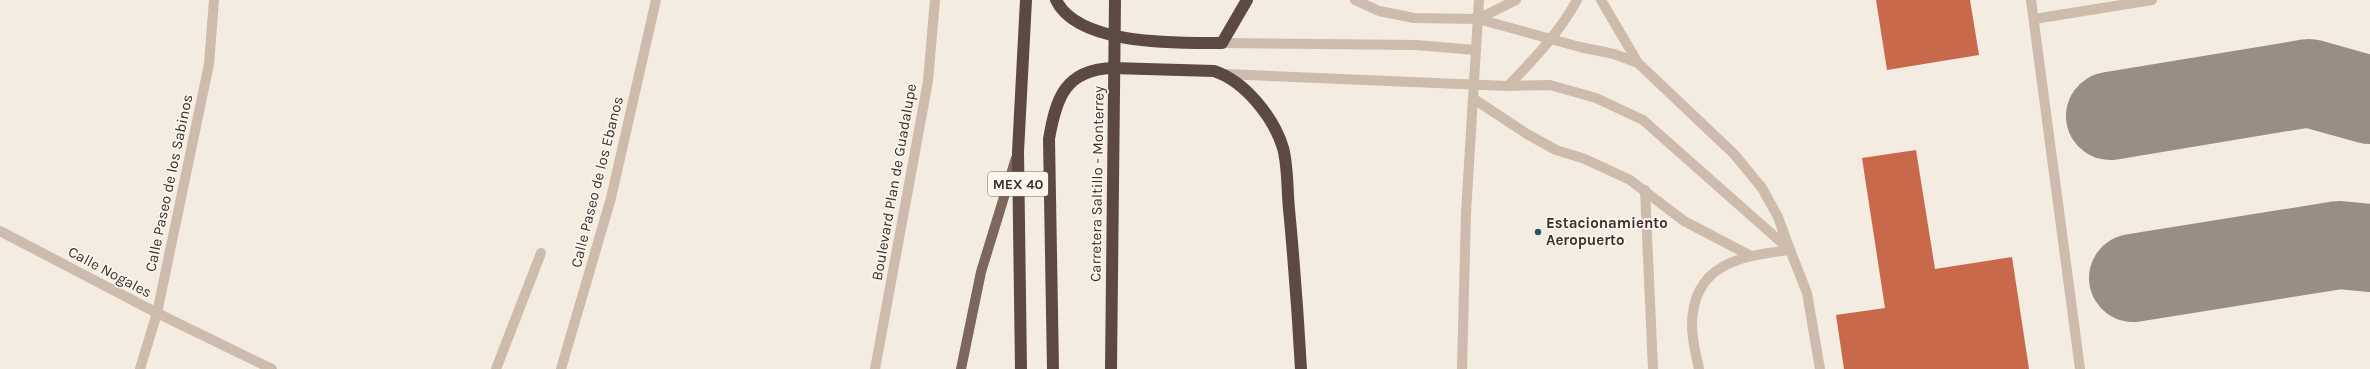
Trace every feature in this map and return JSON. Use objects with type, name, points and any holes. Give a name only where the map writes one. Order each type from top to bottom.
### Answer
[{"type":"highway","name":"MEX 40","points":[[1020,369],[1018,152],[1026,0]]},
{"type":"highway","points":[[1056,0],[1069,16],[1091,30],[1156,43],[1222,43],[1247,0]]},
{"type":"highway","name":"Carretera Saltillo - Monterrey","points":[[1111,369],[1115,0]]},
{"type":"highway","points":[[1053,369],[1049,139],[1053,113],[1062,92],[1080,73],[1095,68],[1214,71],[1225,74],[1241,87],[1269,118],[1283,148],[1296,287],[1301,369]]},
{"type":"main road","points":[[961,369],[981,272],[1018,152]]},
{"type":"street","name":"Calle Paseo de los Sabinos","points":[[140,369],[157,313],[209,64],[214,0]]},
{"type":"street","name":"Calle Paseo de los Ebanos","points":[[561,369],[611,198],[656,0]]},
{"type":"street","name":"Boulevard Plan de Guadalupe","points":[[875,369],[928,81],[935,0]]},
{"type":"street","points":[[1355,0],[1379,11],[1414,18],[1478,19],[1551,40],[1614,54],[1638,63]]},
{"type":"street","points":[[1462,369],[1466,213],[1479,0]]},
{"type":"street","points":[[1478,19],[1516,0]]},
{"type":"street","points":[[1508,86],[1551,40],[1565,22],[1577,0]]},
{"type":"street","points":[[1600,0],[1638,63],[1734,154],[1762,188],[1778,218],[1807,293],[1820,369]]},
{"type":"street","points":[[2031,0],[2080,369]]},
{"type":"street","points":[[2034,19],[2152,0]]},
{"type":"street","points":[[1222,43],[1415,45],[1476,50]]},
{"type":"street","points":[[1225,74],[1508,86],[1550,85],[1596,98],[1643,120],[1790,250]]},
{"type":"street","points":[[1474,99],[1527,134],[1556,150],[1606,167],[1645,190],[1684,221],[1749,255]]},
{"type":"street","points":[[1645,190],[1653,369]]},
{"type":"street","name":"Calle Nogales","points":[[0,231],[157,313],[272,369]]},
{"type":"street","points":[[1699,369],[1692,328],[1694,302],[1701,286],[1716,270],[1749,255],[1790,250]]},
{"type":"street","points":[[496,369],[541,253]]},
{"type":"building","points":[[1876,0],[1970,0],[1979,55],[1887,70]]},
{"type":"building","points":[[1916,150],[1935,269],[2012,257],[2029,369],[1844,369],[1836,315],[1885,308],[1862,158]]},
{"type":"taxiway","points":[[2110,116],[2309,83],[2370,100]]},
{"type":"taxiway","points":[[2133,278],[2339,245],[2370,248]]},
{"type":"place","name":"Estacionamiento Aeropuerto","points":[[1538,232]]}]
